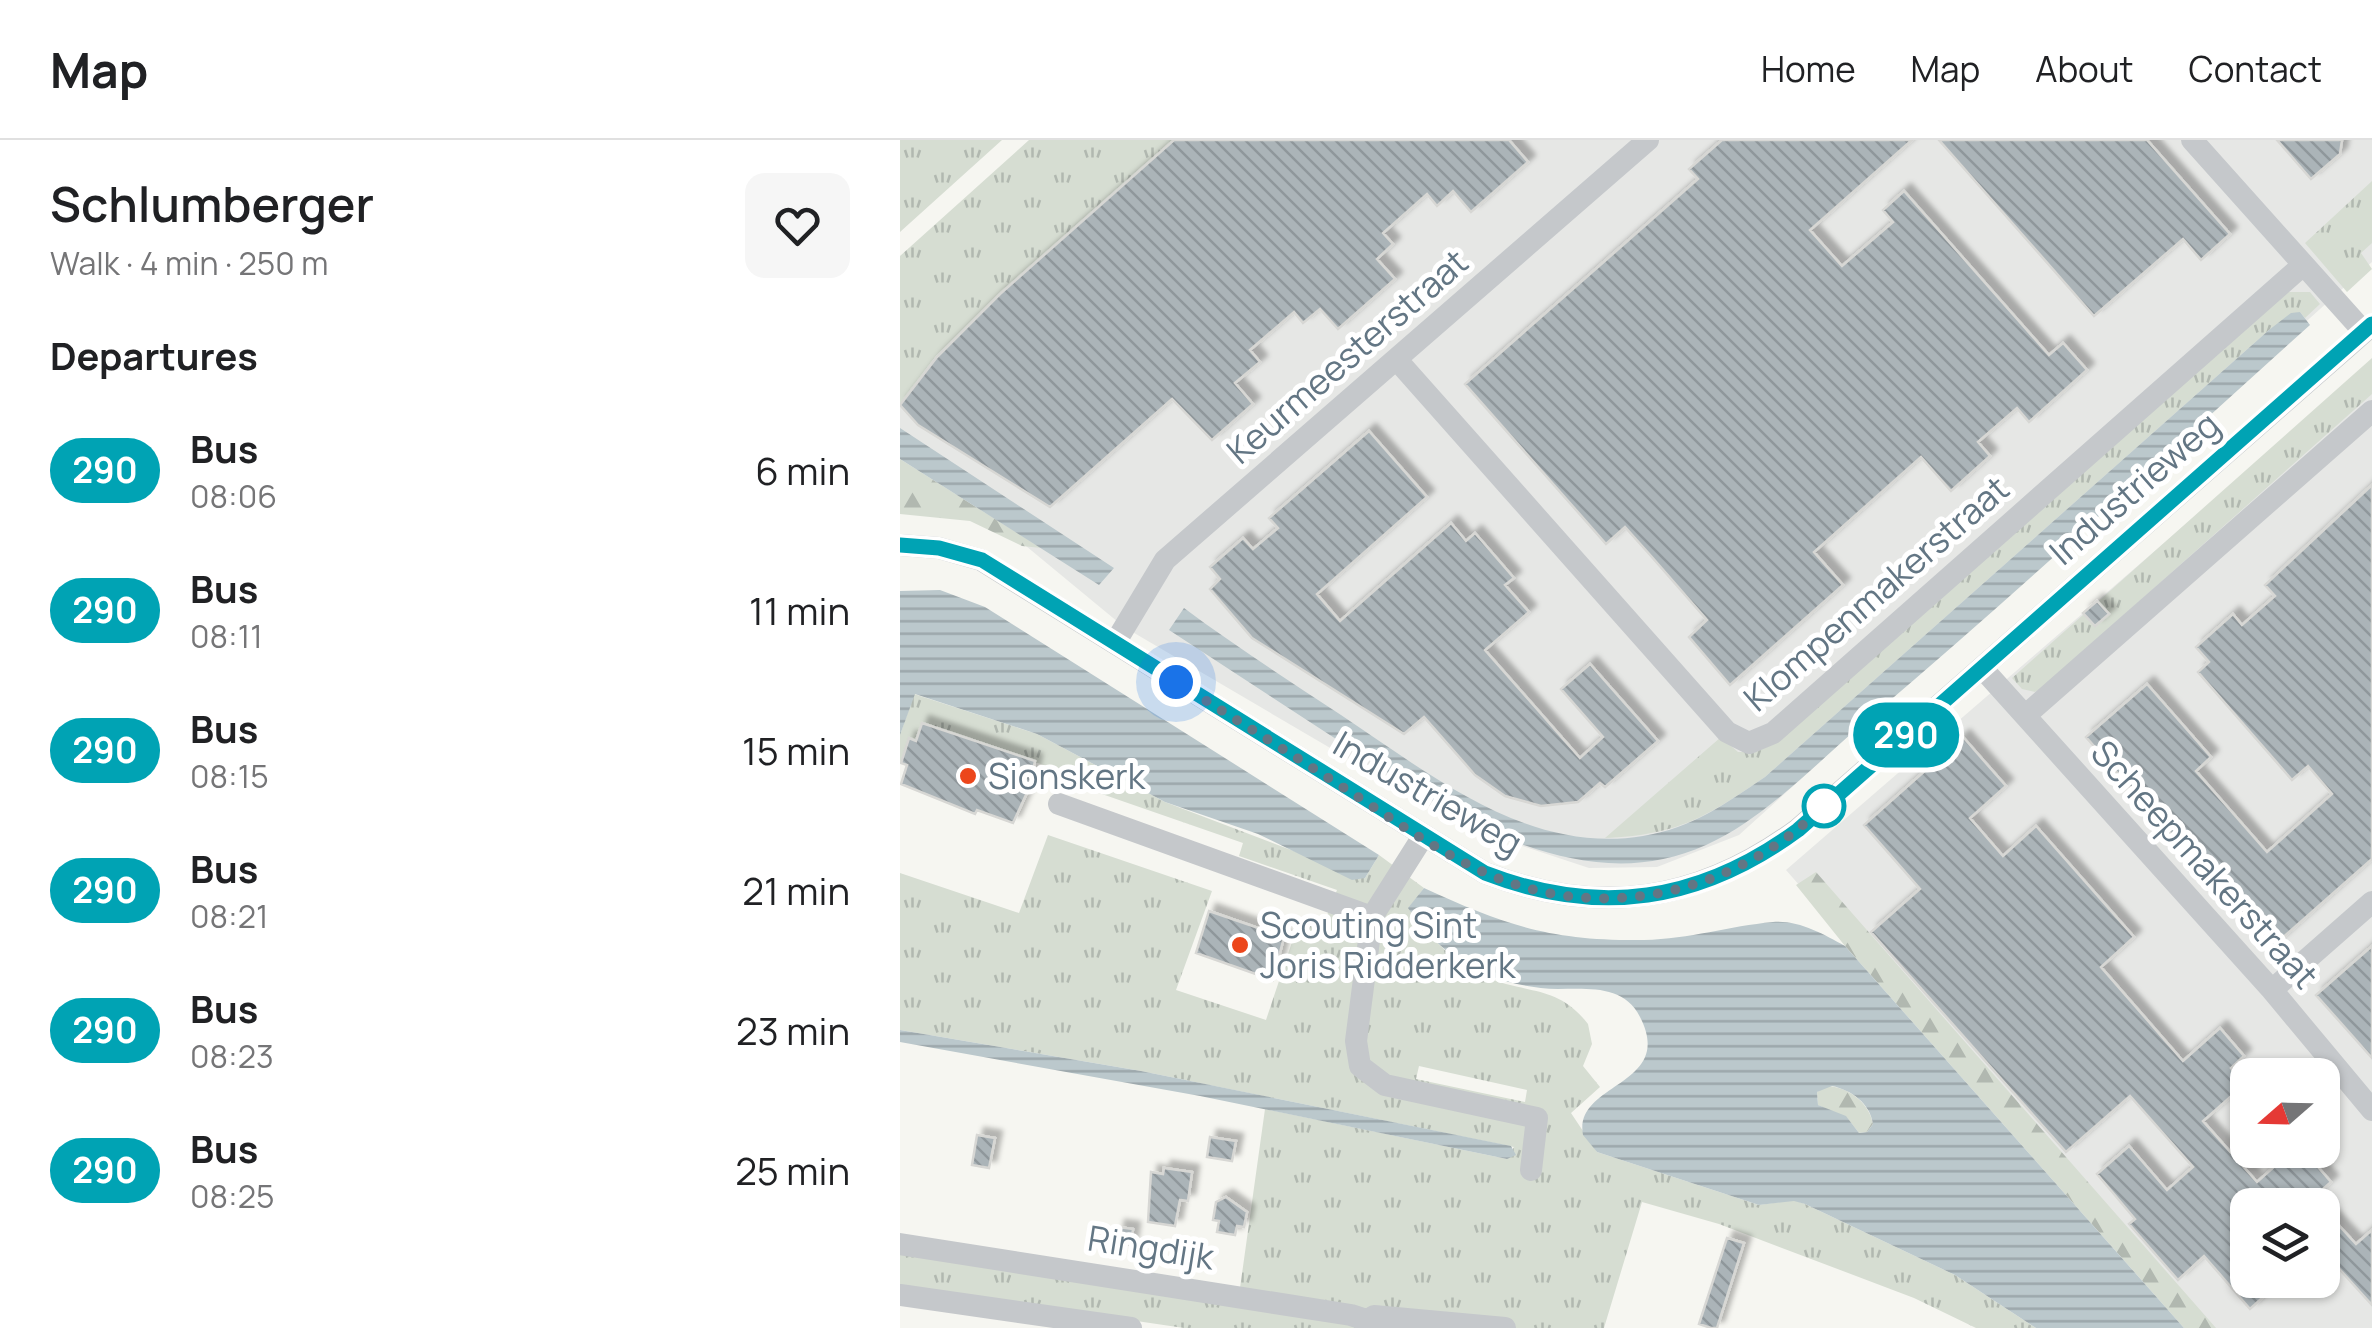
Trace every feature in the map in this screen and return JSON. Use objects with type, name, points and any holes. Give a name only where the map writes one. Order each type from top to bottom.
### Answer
[{"type":"street","name":"Keurmeesterstraat","points":[[1115,643],[1165,560],[1648,140]]},
{"type":"street","points":[[2192,140],[2208,150],[2303,266],[2368,328]]},
{"type":"street","name":"Klompenmakerstraat","points":[[1397,360],[1728,732],[1749,744],[1773,734],[2303,266]]},
{"type":"street","name":"Industrieweg","points":[[900,546],[939,548],[982,560],[1422,838],[1485,873],[1560,896],[1602,898],[1688,889],[1736,871],[1798,830],[2368,328]]},
{"type":"street","points":[[2026,714],[2372,411]]},
{"type":"street","name":"Scheepmakerstraat","points":[[1982,669],[2272,990],[2372,1110]]},
{"type":"street","points":[[1059,804],[1372,917]]},
{"type":"street","points":[[1422,838],[1372,917],[1356,1041],[1360,1066],[1378,1083],[1538,1118],[1538,1142],[1531,1170]]},
{"type":"street","points":[[2272,990],[2372,902]]},
{"type":"street","name":"Ringdijk","points":[[900,1244],[1351,1315],[1390,1328]]},
{"type":"street","points":[[900,1295],[1131,1328]]},
{"type":"street","points":[[1351,1315],[1427,1318],[1505,1328]]},
{"type":"shaded area","points":[[1091,140],[2372,140],[2372,262],[1739,835],[1657,867],[1589,868],[1465,827],[1124,627],[900,442],[900,309]]},
{"type":"shaded area","points":[[2300,312],[2310,325],[2039,571],[1793,786],[1729,833],[1673,857],[1640,863],[1576,859],[1482,828],[1451,814],[1169,630],[1184,608],[1445,784],[1520,822],[1601,839],[1661,832],[1707,814],[1765,777],[2269,330],[2291,313]]},
{"type":"shaded area","points":[[2372,363],[2372,1328],[2187,1328],[1786,870]]},
{"type":"shaded area","points":[[900,428],[1114,568],[1099,585],[900,459]]},
{"type":"shaded area","points":[[940,590],[985,607],[1379,855],[1365,878],[1352,880],[1258,834],[1165,802],[1037,734],[915,694],[900,735],[900,591]]},
{"type":"shaded area","points":[[1424,888],[1531,929],[1583,938],[1661,939],[1783,922],[1837,941],[2184,1328],[2036,1328],[1955,1275],[1805,1204],[1794,1201],[1759,1205],[1597,1152],[1583,1135],[1584,1118],[1593,1104],[1635,1071],[1645,1058],[1647,1040],[1633,1007],[1605,991],[1535,987],[1492,977],[1455,957],[1422,927],[1408,908]],"holes":[[[1832,1086],[1853,1094],[1868,1110],[1873,1124],[1867,1132],[1859,1133],[1846,1116],[1818,1105],[1817,1092]]]},
{"type":"shaded area","points":[[900,1030],[1141,1071],[1511,1146],[1516,1155],[1507,1159],[1200,1096],[900,1042]]},
{"type":"green space","points":[[900,140],[1002,140],[900,232]]},
{"type":"green space","points":[[1029,140],[1174,140],[972,321],[936,356],[900,404],[900,256]]},
{"type":"green space","points":[[2372,181],[2372,243],[2361,253],[2372,269],[2347,292],[2305,243]]},
{"type":"green space","points":[[2281,292],[2310,292],[2320,304],[2305,318],[2300,312],[2269,330],[1765,777],[1708,813],[1673,828],[1605,838],[1721,737],[1738,752],[1751,752]]},
{"type":"green space","points":[[2372,358],[2372,394],[2043,687],[2035,692],[2022,689],[2012,678]]},
{"type":"green space","points":[[900,459],[1041,548],[1022,546],[970,521],[900,514]]},
{"type":"green space","points":[[914,694],[1037,734],[1165,802],[1365,878],[1379,855],[1424,888],[1409,908],[1451,955],[1491,979],[1560,1000],[1588,1024],[1592,1044],[1583,1066],[1600,1087],[1571,1113],[1597,1152],[1759,1205],[1794,1200],[1805,1204],[1955,1275],[2036,1328],[1976,1328],[1914,1298],[1719,1224],[1642,1202],[1604,1328],[1410,1328],[1240,1288],[1265,1109],[1507,1159],[1514,1147],[1141,1071],[900,1030],[900,873],[1019,913],[1048,835],[1212,891],[1176,990],[1266,1020],[1299,921],[1322,928],[1337,890],[1239,856],[1243,843],[1050,776],[1052,768],[923,723],[916,741],[909,739],[900,763],[900,735]],"holes":[[[1419,1066],[1527,1090],[1525,1102],[1416,1079]]]},
{"type":"green space","points":[[1816,872],[2216,1328],[2184,1328],[1845,946],[1796,885]]},
{"type":"green space","points":[[1827,1086],[1850,1093],[1862,1103],[1873,1124],[1867,1132],[1859,1133],[1848,1119],[1818,1105],[1817,1092]]},
{"type":"green space","points":[[900,1252],[1374,1328],[1184,1328],[900,1286]]},
{"type":"building","points":[[1174,140],[1509,140],[1528,162],[1471,212],[1453,191],[1437,206],[1427,194],[1383,233],[1393,244],[1377,259],[1395,279],[1338,329],[1320,309],[1303,323],[1294,312],[1250,350],[1260,362],[1235,383],[1253,404],[1212,440],[1172,399],[1050,507],[918,425],[900,405],[937,357],[1000,294]]},
{"type":"building","points":[[1722,140],[1912,140],[1810,230],[1842,266],[1893,222],[1883,210],[1904,191],[2049,355],[2063,343],[2087,370],[2029,422],[2017,408],[1978,442],[1990,456],[1951,491],[1921,457],[1814,552],[1843,585],[1730,685],[1689,637],[1707,620],[1651,556],[1625,527],[1606,544],[1465,384],[1698,179],[1689,169]]},
{"type":"building","points":[[1939,140],[2147,140],[2230,234],[2201,260],[2183,239],[2094,316]]},
{"type":"building","points":[[2277,140],[2342,140],[2340,154],[2311,179]]},
{"type":"building","points":[[1369,431],[1427,497],[1317,594],[1340,621],[1451,523],[1466,541],[1475,533],[1514,578],[1505,585],[1529,612],[1485,650],[1580,758],[1603,737],[1561,689],[1590,664],[1658,741],[1605,787],[1600,783],[1578,802],[1541,806],[1505,796],[1475,775],[1424,717],[1404,734],[1252,638],[1210,589],[1220,579],[1210,567],[1243,538],[1253,549],[1278,528],[1269,518]]},
{"type":"building","points":[[2372,485],[2372,859],[2271,948],[2086,737],[2147,684],[2211,757],[2196,771],[2267,852],[2332,794],[2308,766],[2292,780],[2198,672],[2209,662],[2196,647],[2233,614],[2242,625],[2275,596],[2265,585]]},
{"type":"building","points":[[2097,601],[2109,614],[2095,626],[2083,613]]},
{"type":"building","name":"Sionskerk","points":[[922,723],[1035,761],[1030,786],[1013,823],[977,810],[975,814],[901,784],[907,765],[901,763],[909,738],[916,741]]},
{"type":"building","points":[[1963,737],[2006,786],[1970,818],[2003,856],[2036,826],[2134,937],[2101,967],[2183,1061],[2220,1028],[2244,1056],[2230,1058],[2230,1097],[2203,1121],[2230,1152],[2230,1168],[2245,1168],[2257,1182],[2273,1168],[2319,1168],[2331,1182],[2324,1188],[2230,1188],[2230,1286],[2204,1256],[2178,1280],[2129,1224],[2135,1219],[2097,1174],[2129,1146],[2167,1190],[2193,1167],[2130,1096],[2066,1152],[1871,932],[1920,889],[1864,825]]},
{"type":"building","name":"Scouting Sint Joris Ridderkerk","points":[[1209,911],[1284,937],[1273,980],[1196,953]]},
{"type":"building","points":[[2372,946],[2372,1058],[2316,995]]},
{"type":"building","points":[[977,1135],[995,1138],[989,1168],[972,1165]]},
{"type":"building","points":[[1210,1137],[1236,1141],[1232,1161],[1207,1157]]},
{"type":"building","points":[[1164,1168],[1192,1172],[1188,1201],[1180,1200],[1175,1226],[1148,1222],[1151,1172],[1163,1174]]},
{"type":"building","points":[[1226,1197],[1247,1212],[1244,1227],[1237,1226],[1235,1235],[1217,1232],[1219,1221],[1213,1220],[1216,1202]]},
{"type":"building","points":[[1118,1227],[1133,1229],[1131,1245],[1116,1243]]},
{"type":"building","points":[[2340,1227],[2356,1244],[2372,1230],[2372,1305],[2340,1270]]},
{"type":"building","points":[[1727,1238],[1744,1243],[1717,1328],[1711,1328],[1699,1324]]},
{"type":"building","points":[[2240,1298],[2262,1298],[2250,1309]]},
{"type":"bus line","name":"290","points":[[900,545],[939,548],[982,560],[1422,838],[1485,873],[1560,896],[1652,895],[1688,889],[1736,871],[1798,830],[2372,324]]},
{"type":"place","name":"Sionskerk","points":[[968,776]]},
{"type":"place","name":"Scouting Sint Joris Ridderkerk","points":[[1240,945]]},
{"type":"route","points":[[1176,682],[1422,838],[1485,873],[1560,896],[1602,898],[1688,889],[1736,871],[1764,854],[1824,806]]}]
